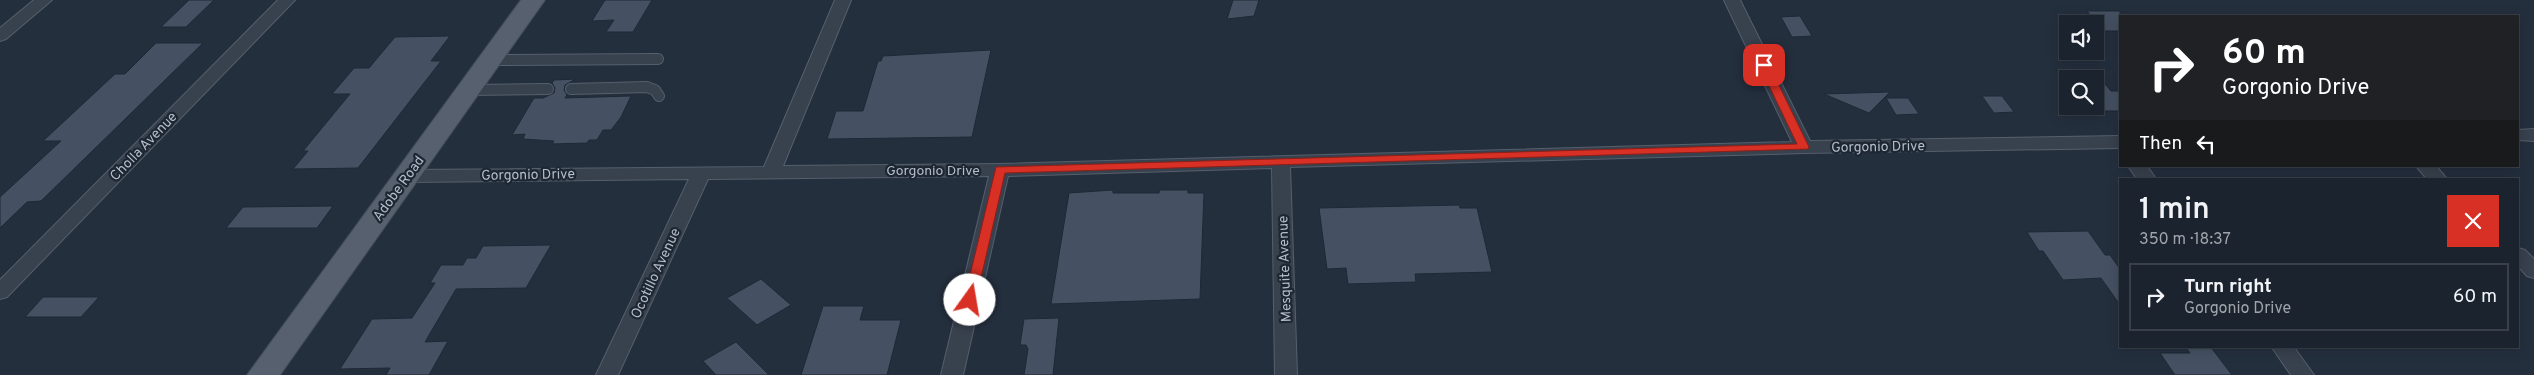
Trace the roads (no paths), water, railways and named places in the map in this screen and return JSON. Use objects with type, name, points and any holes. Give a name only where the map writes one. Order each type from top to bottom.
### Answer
[{"type":"main road","name":"Adobe Road","points":[[263,375],[533,0]]},
{"type":"street","points":[[0,36],[44,0]]},
{"type":"street","name":"Cholla Avenue","points":[[0,292],[287,0]]},
{"type":"street","points":[[770,172],[843,0]]},
{"type":"street","points":[[1732,0],[1804,147]]},
{"type":"street","points":[[2519,135],[2534,135]]},
{"type":"street","name":"Gorgonio Drive","points":[[406,176],[1000,170],[1804,147],[2119,143]]},
{"type":"street","name":"Mesquite Avenue","points":[[1281,163],[1286,375]]},
{"type":"street","points":[[2138,167],[2146,178]]},
{"type":"street","points":[[2426,167],[2437,178]]},
{"type":"street","points":[[952,375],[1000,170]]},
{"type":"street","name":"Ocotillo Avenue","points":[[607,375],[702,172]]},
{"type":"street","points":[[2519,256],[2534,271]]},
{"type":"street","points":[[2283,348],[2303,375]]},
{"type":"lane","points":[[490,60],[658,59]]},
{"type":"lane","points":[[571,89],[647,88],[655,90],[659,96]]},
{"type":"lane","points":[[468,90],[548,89]]}]
